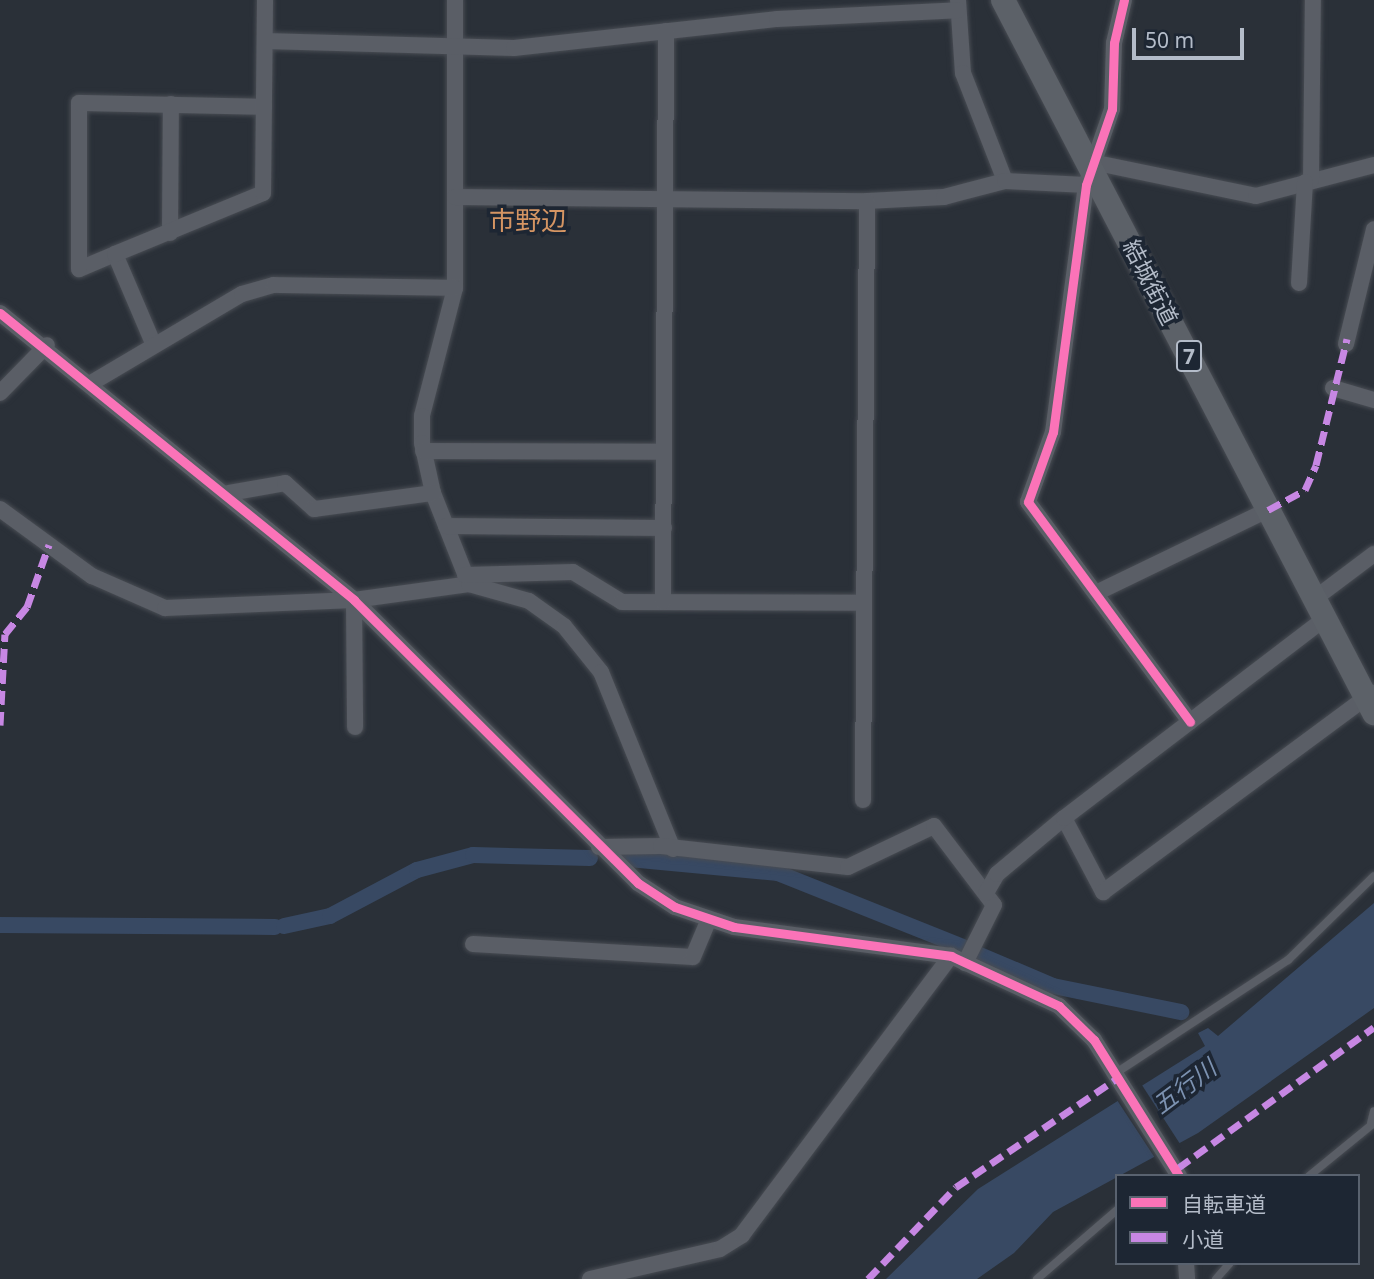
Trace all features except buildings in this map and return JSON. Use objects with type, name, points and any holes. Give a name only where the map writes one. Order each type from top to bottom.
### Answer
[{"type":"main road","name":"結城街道","points":[[1003,0],[1319,609],[1371,701]]},
{"type":"street","points":[[264,107],[79,103],[79,269],[263,193],[265,41],[265,0]]},
{"type":"street","points":[[456,0],[455,288],[422,416],[423,451],[433,493],[467,580]]},
{"type":"street","points":[[1124,0],[1114,43],[1112,108],[1092,173],[1053,432],[1028,502],[1190,722]]},
{"type":"street","points":[[1299,283],[1308,181],[1313,0]]},
{"type":"street","points":[[265,41],[455,44],[514,48],[666,31],[958,5],[964,73],[1005,181]]},
{"type":"street","points":[[663,602],[668,200],[666,31]]},
{"type":"street","points":[[170,233],[171,104]]},
{"type":"street","points":[[455,197],[867,201],[944,197],[1005,181],[1092,173],[1256,196],[1374,165]]},
{"type":"street","points":[[863,800],[867,201]]},
{"type":"street","points":[[1346,344],[1374,229]]},
{"type":"street","points":[[115,254],[153,343]]},
{"type":"street","points":[[93,382],[153,343],[242,295],[274,285],[455,288]]},
{"type":"street","points":[[0,313],[47,345],[93,382],[354,600],[599,846],[658,897],[709,919],[781,937],[958,960],[1059,1006],[1119,1077],[1175,1170]]},
{"type":"street","points":[[0,393],[47,345]]},
{"type":"street","points":[[1334,388],[1374,400]]},
{"type":"street","points":[[423,451],[664,452]]},
{"type":"street","points":[[229,493],[285,483],[314,509],[433,493]]},
{"type":"street","points":[[0,509],[92,576],[146,604],[183,610],[354,600],[467,580],[559,569],[616,601],[864,603]]},
{"type":"street","points":[[1096,593],[1268,510]]},
{"type":"street","points":[[446,526],[664,528]]},
{"type":"street","points":[[986,893],[997,874],[1064,818],[1190,722],[1319,609],[1374,554]]},
{"type":"street","points":[[467,580],[529,601],[587,649],[626,724],[673,849]]},
{"type":"street","points":[[354,600],[355,727]]},
{"type":"street","points":[[1064,818],[1103,892],[1371,701]]},
{"type":"street","points":[[590,1279],[720,1249],[742,1235],[993,913],[986,893],[934,826],[848,867],[673,849],[599,846]]},
{"type":"street","points":[[473,944],[693,957],[709,919]]},
{"type":"lane","points":[[1119,1077],[1288,960],[1374,876]]},
{"type":"lane","points":[[1311,1174],[1372,1123],[1374,1111]]},
{"type":"lane","points":[[1037,1279],[1115,1212]]},
{"type":"lane","points":[[1216,1279],[1228,1265]]},
{"type":"water","name":"五行川","points":[[1374,903],[1374,1008],[1198,1133],[1123,1174],[1115,1174],[1115,1178],[1053,1212],[1014,1253],[977,1279],[886,1279],[978,1189],[1205,1046],[1198,1033],[1208,1028],[1218,1036]]},
{"type":"pier","points":[[1140,1082],[1182,1147],[1157,1161],[1115,1097]]},
{"type":"waterway","points":[[284,926],[330,916],[417,870],[473,855],[590,858]]},
{"type":"waterway","points":[[629,859],[778,873],[963,947]]},
{"type":"waterway","points":[[0,925],[275,927]]},
{"type":"waterway","points":[[980,955],[1053,986],[1181,1012]]},
{"type":"marked path","points":[[1268,510],[1305,490],[1316,465],[1347,339]]},
{"type":"marked path","points":[[0,725],[5,634],[27,607],[49,545]]},
{"type":"marked path","points":[[1178,1168],[1374,1027]]},
{"type":"marked path","points":[[868,1279],[956,1187],[1119,1077]]},
{"type":"cycle path","points":[[1124,0],[1114,43],[1112,109],[1086,185],[1053,432],[1028,502],[1190,722]]},
{"type":"cycle path","points":[[0,313],[354,600],[638,883],[675,907],[734,927],[951,956],[1059,1006],[1094,1040],[1178,1174]]},
{"type":"district","name":"市野辺","points":[[528,221]]}]
